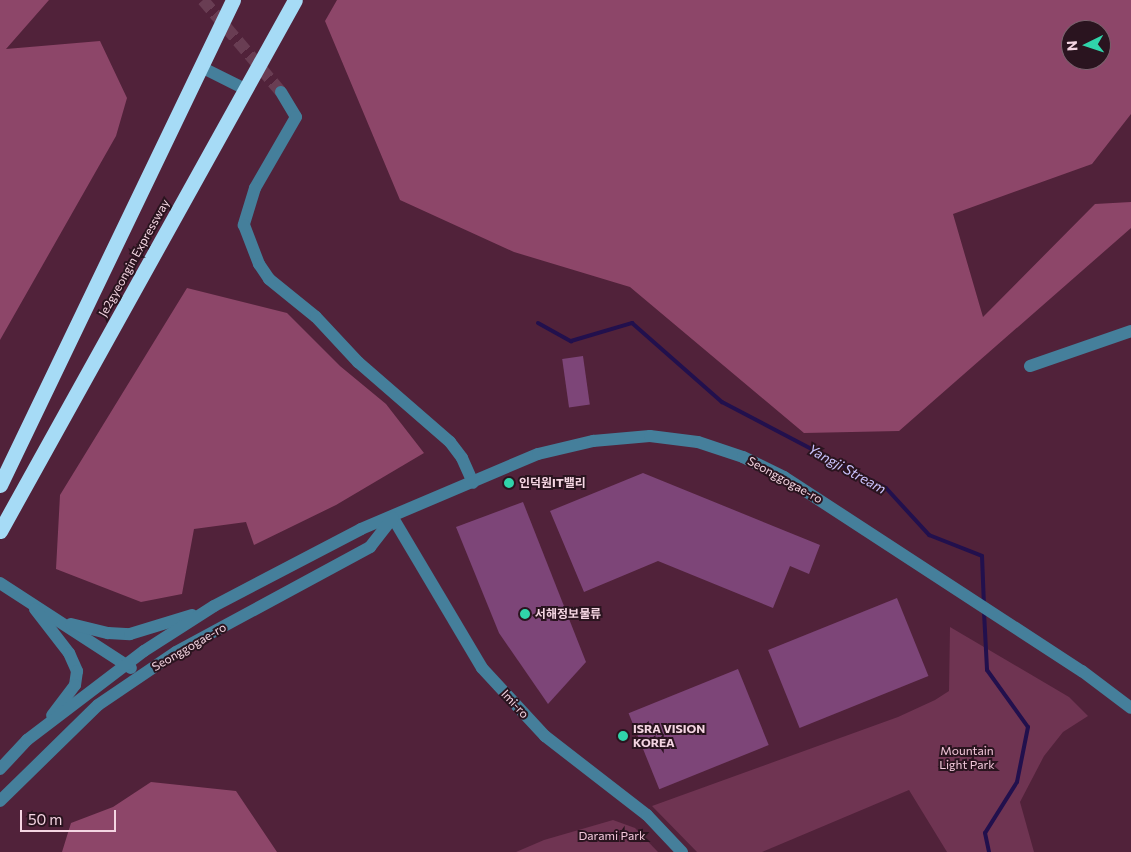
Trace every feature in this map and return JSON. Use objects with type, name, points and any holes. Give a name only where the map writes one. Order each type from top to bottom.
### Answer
[{"type":"highway","name":"Je2gyeongin Expressway","points":[[0,485],[232,0]]},
{"type":"highway","name":"Je2gyeongin Expressway","points":[[0,530],[295,0]]},
{"type":"street","points":[[201,67],[245,89]]},
{"type":"street","points":[[281,92],[296,117],[291,132],[255,188],[244,225],[259,264],[269,279],[316,317],[358,362],[450,442],[462,458],[474,483]]},
{"type":"street","points":[[1030,366],[1131,331]]},
{"type":"street","name":"Seonggogae-ro","points":[[0,770],[44,726],[126,665],[213,608],[361,530],[394,518],[538,454],[593,441],[650,436],[698,442],[743,457],[784,477],[1082,671],[1131,708]]},
{"type":"street","name":"Seonggogae-ro","points":[[0,801],[98,705],[176,652],[370,547],[394,518]]},
{"type":"street","name":"Imi-ro","points":[[394,518],[482,668],[545,736],[647,815],[682,852]]},
{"type":"street","points":[[0,583],[142,676]]},
{"type":"street","points":[[30,603],[69,653],[77,671],[75,685],[44,726]]},
{"type":"street","points":[[62,622],[108,633],[130,634],[213,608]]},
{"type":"green space","name":"Mountain Light Park","points":[[950,627],[1069,697],[1088,716],[1063,732],[1044,756],[1020,802],[1034,852],[947,852],[909,790],[762,852],[697,852],[652,806],[898,717],[935,700],[949,691]]},
{"type":"green space","name":"Darami Park","points":[[613,820],[635,828],[658,852],[516,852],[544,840]]},
{"type":"shaded area","points":[[0,0],[49,0],[6,49],[100,41],[127,98],[116,136],[0,340]]},
{"type":"shaded area","points":[[337,0],[1131,0],[1131,114],[1092,164],[953,214],[983,317],[1095,204],[1131,202],[1131,228],[899,431],[804,433],[630,287],[514,252],[400,200],[325,21]]},
{"type":"shaded area","points":[[187,288],[287,313],[340,366],[386,404],[424,453],[336,505],[254,545],[246,522],[194,529],[182,594],[141,602],[56,569],[60,495]]},
{"type":"shaded area","points":[[151,782],[236,791],[277,852],[62,852],[71,823],[113,807]]},
{"type":"building","points":[[583,356],[590,405],[569,407],[562,359]]},
{"type":"building","points":[[643,473],[820,545],[809,574],[790,566],[773,608],[658,561],[584,592],[550,511]]},
{"type":"building","points":[[523,502],[586,662],[548,704],[499,633],[456,527]]},
{"type":"building","points":[[897,598],[928,676],[800,728],[768,650]]},
{"type":"building","points":[[738,669],[769,745],[659,789],[629,713]]},
{"type":"waterway","name":"Yangji Stream","points":[[538,323],[571,341],[632,323],[722,402],[886,488],[929,535],[982,556],[984,605]]},
{"type":"waterway","name":"Yangji Stream","points":[[984,612],[987,670],[1028,727],[1017,782],[985,833],[989,852]]},
{"type":"tunnel","points":[[203,0],[281,92]]},
{"type":"place","name":"인덕원IT밸리","points":[[509,483]]},
{"type":"place","name":"서해정보물류","points":[[525,614]]},
{"type":"place","name":"ISRA VISION KOREA","points":[[623,736]]}]
